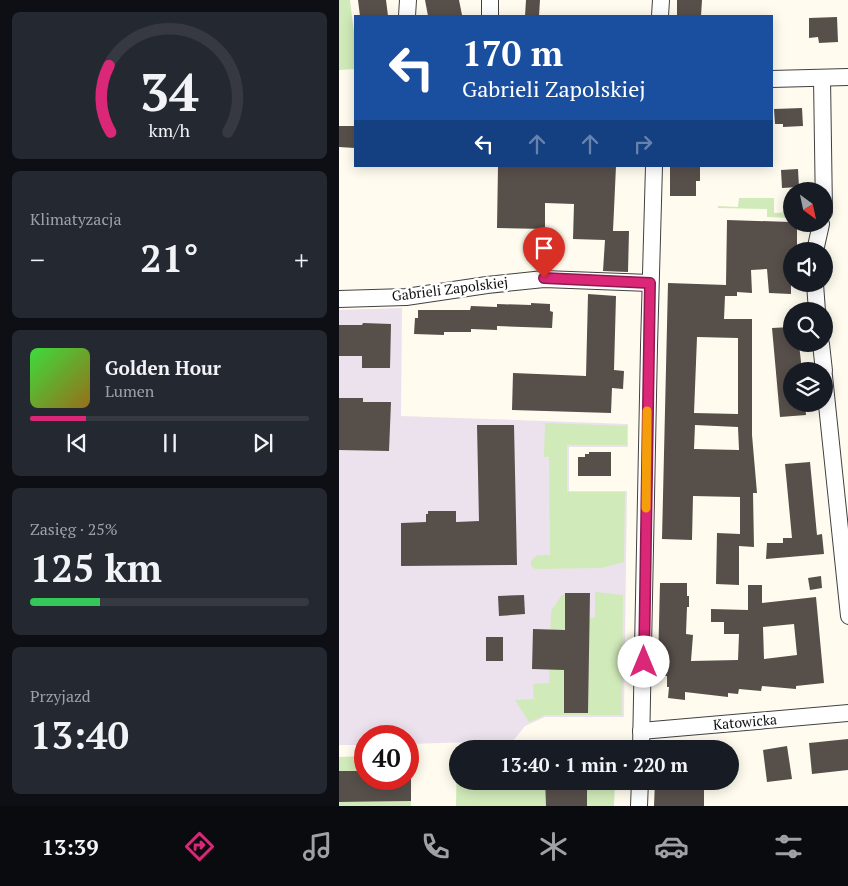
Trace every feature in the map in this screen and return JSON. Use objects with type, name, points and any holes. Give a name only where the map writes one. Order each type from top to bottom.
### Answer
[{"type":"street","points":[[407,15],[408,0]]},
{"type":"street","points":[[490,0],[490,15]]},
{"type":"street","points":[[661,0],[661,15]]},
{"type":"street","points":[[773,79],[848,77]]},
{"type":"street","points":[[822,78],[824,182]]},
{"type":"street","points":[[641,740],[654,167]]},
{"type":"street","name":"Gabrieli Zapolskiej","points":[[339,299],[406,297],[544,278],[650,283]]},
{"type":"street","points":[[828,412],[848,616]]},
{"type":"street","name":"Katowicka","points":[[641,731],[848,713]]},
{"type":"street","points":[[639,806],[640,790]]},
{"type":"shaded area","points":[[402,308],[401,416],[628,424],[628,447],[569,447],[569,491],[627,491],[624,717],[545,717],[525,726],[514,740],[449,740],[449,743],[419,744],[419,725],[354,725],[354,745],[339,745],[339,310]]},
{"type":"green space","points":[[339,0],[350,0],[354,33],[354,69],[339,70]]},
{"type":"green space","points":[[739,198],[774,198],[774,213],[783,212],[783,218],[767,217],[767,209],[718,208],[718,206],[738,207]]},
{"type":"green space","points":[[545,423],[627,426],[627,445],[567,445],[567,492],[625,492],[624,562],[601,568],[535,569],[531,566],[531,561],[537,555],[550,555],[549,457],[544,457]]},
{"type":"green space","points":[[595,592],[623,595],[622,715],[545,715],[529,722],[515,700],[534,699],[533,684],[549,683],[551,611],[561,596],[566,593],[564,712],[588,713],[589,618],[595,618]]},
{"type":"green space","points":[[354,756],[354,771],[339,771],[339,757]]},
{"type":"green space","points":[[456,790],[545,790],[546,806],[456,806]]},
{"type":"green space","points":[[587,790],[615,790],[614,806],[587,806]]},
{"type":"green space","points":[[411,801],[411,806],[339,806],[339,802]]},
{"type":"building","points":[[358,0],[386,0],[388,15],[360,15]]},
{"type":"building","points":[[425,0],[459,0],[462,15],[428,15]]},
{"type":"building","points":[[526,0],[540,0],[539,15],[525,15]]},
{"type":"building","points":[[677,0],[702,0],[701,15],[677,15]]},
{"type":"building","points":[[837,17],[838,42],[819,43],[818,37],[809,38],[809,18]]},
{"type":"building","points":[[802,108],[803,126],[783,127],[783,124],[775,124],[774,109]]},
{"type":"building","points":[[339,126],[354,126],[354,148],[339,147]]},
{"type":"building","points":[[498,167],[616,167],[613,231],[629,231],[628,272],[603,271],[605,240],[573,239],[574,204],[545,203],[545,229],[497,228]]},
{"type":"building","points":[[670,167],[700,167],[700,181],[696,181],[696,196],[670,196]]},
{"type":"building","points":[[798,169],[799,182],[783,182],[782,188],[781,170]]},
{"type":"building","points":[[727,220],[783,222],[783,232],[797,232],[797,242],[783,242],[783,292],[791,292],[791,294],[769,293],[767,269],[751,270],[752,293],[737,292],[737,296],[725,296],[724,319],[752,319],[752,435],[757,493],[753,493],[754,547],[739,546],[739,585],[716,584],[717,533],[740,534],[740,497],[693,496],[692,540],[662,539],[668,283],[726,285]],"holes":[[[697,337],[738,338],[738,414],[694,413]],[[695,425],[738,427],[739,450],[694,449]]]},
{"type":"building","points":[[588,294],[616,296],[614,370],[624,371],[623,389],[612,388],[611,413],[512,410],[513,373],[586,376]]},
{"type":"building","points":[[531,303],[550,304],[550,311],[553,312],[552,328],[497,326],[497,330],[471,329],[471,332],[444,332],[444,335],[414,334],[415,318],[418,318],[418,310],[470,310],[471,306],[497,307],[497,304],[531,305]]},
{"type":"building","points":[[363,323],[391,324],[390,368],[362,368],[362,356],[339,356],[339,325],[362,325]]},
{"type":"building","points":[[783,327],[783,352],[800,352],[801,362],[783,362],[783,412],[806,412],[806,415],[780,417],[772,328]]},
{"type":"building","points":[[339,398],[363,398],[363,402],[391,402],[389,451],[339,450]]},
{"type":"building","points":[[477,425],[514,425],[517,565],[401,566],[401,523],[426,522],[428,511],[456,511],[456,522],[479,521]]},
{"type":"building","points":[[589,452],[611,452],[611,476],[578,476],[578,457],[585,457],[585,454],[589,454]]},
{"type":"building","points":[[810,462],[817,535],[822,534],[824,554],[766,559],[767,543],[783,543],[783,538],[792,538],[785,464]]},
{"type":"building","points":[[821,576],[822,588],[810,590],[808,578]]},
{"type":"building","points":[[660,583],[687,583],[689,607],[687,607],[686,634],[693,635],[691,661],[738,660],[739,634],[724,634],[724,622],[711,622],[711,609],[748,610],[748,585],[762,585],[762,603],[816,597],[824,683],[796,686],[796,689],[762,686],[761,691],[739,689],[738,694],[728,693],[728,697],[685,692],[685,700],[668,698],[669,687],[667,687],[667,676],[665,676],[665,665],[658,665]],"holes":[[[794,624],[797,655],[764,659],[763,627]]]},
{"type":"building","points":[[565,593],[590,593],[588,713],[564,713],[564,670],[532,669],[533,629],[565,630]]},
{"type":"building","points":[[524,595],[525,614],[499,616],[498,596]]},
{"type":"building","points":[[486,637],[503,637],[503,661],[486,661]]},
{"type":"building","points":[[849,739],[849,770],[812,774],[809,743]]},
{"type":"building","points":[[787,746],[792,779],[767,782],[763,750]]},
{"type":"building","points":[[339,771],[354,771],[354,790],[411,790],[411,801],[339,802]]},
{"type":"building","points":[[545,790],[587,790],[587,806],[546,806]]},
{"type":"building","points":[[655,790],[704,790],[704,806],[654,806]]},
{"type":"slow traffic","points":[[646,508],[647,411]]},
{"type":"route","points":[[544,278],[650,283],[644,662]]}]
